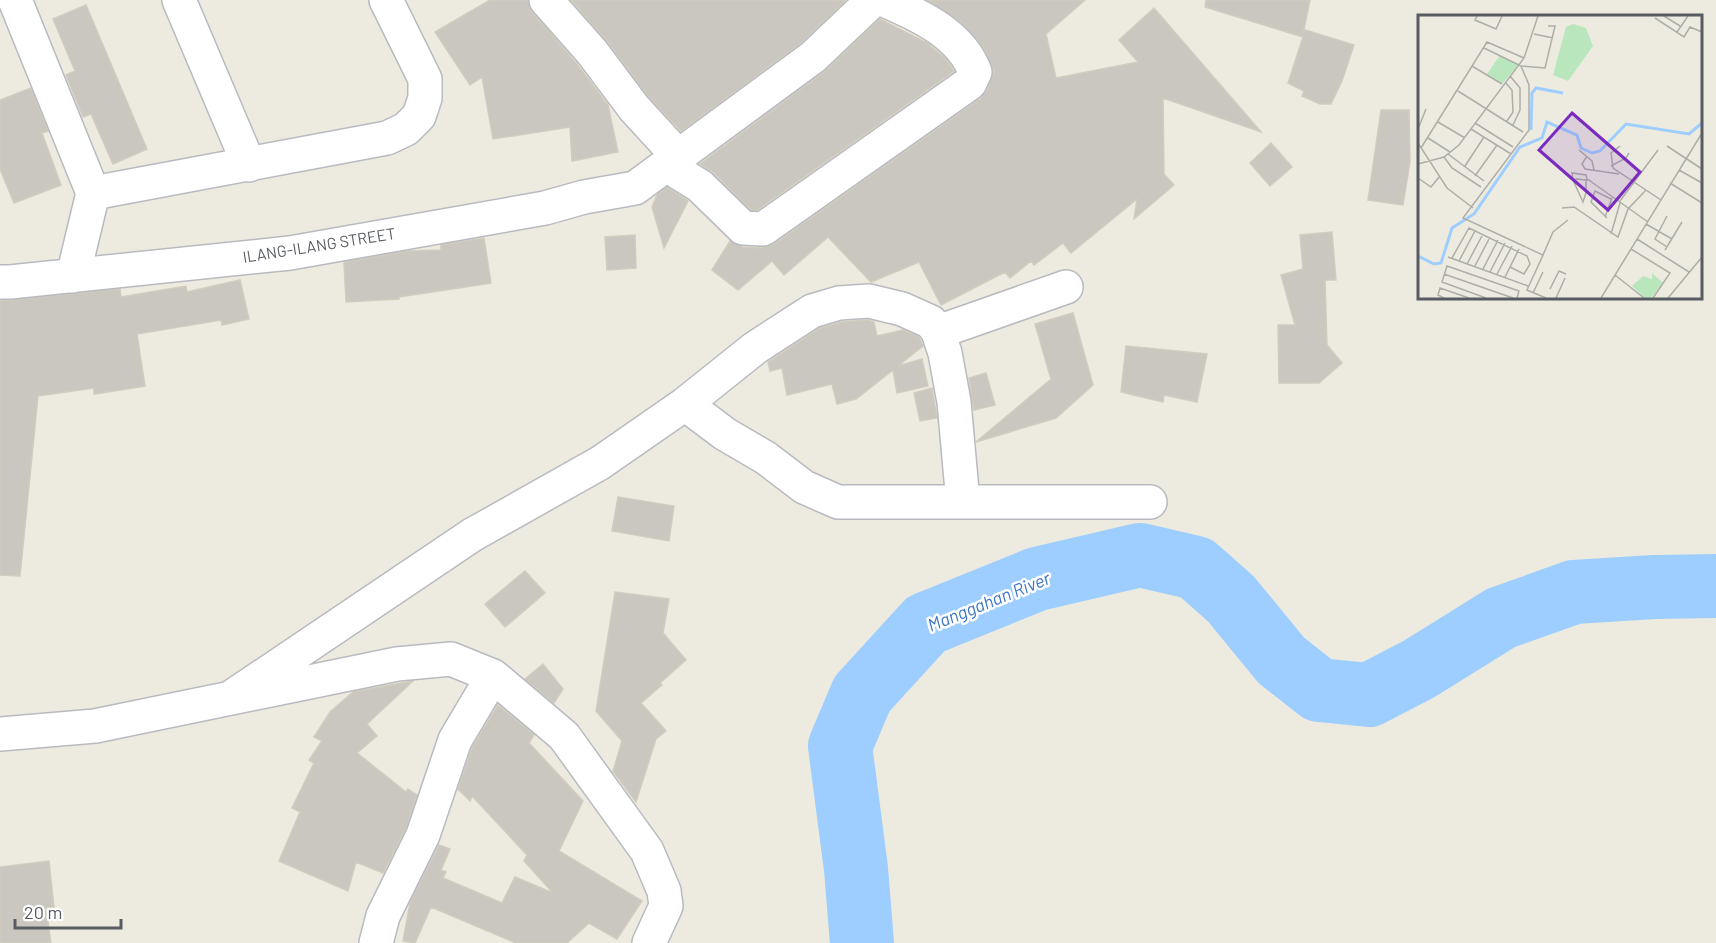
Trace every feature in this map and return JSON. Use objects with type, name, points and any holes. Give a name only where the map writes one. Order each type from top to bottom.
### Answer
[{"type":"street","points":[[15,0],[93,193],[73,276]]},
{"type":"street","points":[[179,0],[249,165]]},
{"type":"street","points":[[93,193],[387,138],[406,129],[418,116],[425,98],[425,79],[386,0]]},
{"type":"street","points":[[546,0],[592,52],[634,108],[678,156],[679,173],[700,186],[743,228],[763,229],[970,83],[975,72],[970,58],[957,44],[935,24],[884,0]]},
{"type":"street","points":[[678,156],[813,57],[873,0]]},
{"type":"street","name":"ILANG-ILANG STREET","points":[[0,282],[290,253],[545,207],[635,188],[678,156]]},
{"type":"street","points":[[938,332],[1066,287]]},
{"type":"street","points":[[231,698],[472,535],[600,464],[685,404],[755,348],[812,311],[839,303],[869,302],[902,309],[931,322],[938,332],[945,353],[954,402],[963,502]]},
{"type":"street","points":[[685,404],[725,434],[766,458],[804,487],[838,502],[1150,502]]},
{"type":"street","points":[[0,734],[95,726],[397,664],[451,659],[493,676],[564,736],[647,851],[664,891],[666,906],[649,943]]},
{"type":"street","points":[[376,943],[382,916],[423,835],[455,740],[493,676]]},
{"type":"building","points":[[490,0],[528,0],[532,12],[577,64],[608,105],[618,152],[572,161],[570,127],[493,139],[482,77],[470,85],[435,32]]},
{"type":"building","points":[[571,0],[845,1],[801,43],[681,131],[648,96],[607,41]]},
{"type":"building","points":[[928,0],[1085,0],[1046,34],[1056,78],[1138,62],[1119,40],[1154,8],[1261,132],[1163,98],[1164,174],[1174,185],[1134,219],[1137,199],[1071,253],[1063,243],[1034,265],[1031,261],[1010,278],[1005,272],[941,305],[919,262],[871,282],[828,237],[784,275],[772,261],[738,290],[712,270],[730,241],[742,247],[762,248],[774,244],[981,98],[987,91],[994,71],[984,48],[961,22]]},
{"type":"building","points":[[1206,0],[1310,0],[1303,34],[1305,30],[1354,45],[1342,81],[1331,104],[1320,104],[1302,96],[1304,91],[1288,83],[1303,37],[1205,7]]},
{"type":"building","points":[[86,5],[147,149],[113,164],[91,114],[83,117],[66,75],[75,71],[53,19]]},
{"type":"building","points":[[880,19],[927,43],[946,59],[954,71],[757,210],[751,210],[713,172],[700,164],[824,72]]},
{"type":"building","points":[[31,88],[48,131],[42,133],[61,185],[14,203],[0,169],[0,100]]},
{"type":"building","points":[[1381,110],[1409,110],[1410,162],[1403,205],[1368,200]]},
{"type":"building","points":[[1271,143],[1292,167],[1270,186],[1250,163]]},
{"type":"building","points":[[667,187],[688,201],[664,248],[652,207],[657,195]]},
{"type":"building","points":[[1332,232],[1336,280],[1325,280],[1327,345],[1342,363],[1319,383],[1279,383],[1278,325],[1295,325],[1281,275],[1303,269],[1300,235]]},
{"type":"building","points":[[635,235],[636,268],[607,270],[605,237]]},
{"type":"building","points":[[484,238],[491,283],[399,297],[399,299],[346,302],[344,262],[408,251],[441,250],[441,245]]},
{"type":"building","points":[[240,280],[249,319],[222,325],[221,320],[137,334],[145,386],[94,394],[94,388],[38,396],[20,576],[0,575],[0,301],[120,289],[121,297],[186,286],[187,292]]},
{"type":"building","points":[[1073,313],[1093,385],[1056,418],[976,442],[1051,379],[1035,324]]},
{"type":"building","points":[[867,320],[874,322],[877,336],[903,330],[919,337],[923,346],[898,366],[922,359],[928,386],[897,393],[893,370],[856,399],[837,404],[832,384],[787,395],[782,368],[770,371],[768,362],[820,328],[842,322]]},
{"type":"building","points":[[1126,346],[1207,354],[1197,402],[1164,395],[1163,402],[1121,392]]},
{"type":"building","points":[[986,373],[995,405],[974,410],[969,378]]},
{"type":"building","points":[[932,388],[937,418],[920,421],[914,393]]},
{"type":"building","points":[[618,497],[674,506],[669,541],[612,531]]},
{"type":"building","points":[[525,571],[545,593],[505,627],[485,604]]},
{"type":"building","points":[[615,592],[669,599],[663,633],[686,660],[641,703],[666,731],[656,739],[636,802],[613,771],[622,741],[596,711]]},
{"type":"building","points":[[543,664],[563,689],[554,703],[525,679]]},
{"type":"building","points":[[413,681],[367,724],[377,736],[357,753],[406,792],[408,789],[417,795],[406,828],[383,873],[356,862],[348,891],[279,861],[300,812],[292,808],[314,763],[309,760],[322,741],[314,737],[330,712],[353,692]]},
{"type":"building","points":[[498,705],[534,735],[529,743],[583,801],[559,851],[642,901],[617,939],[589,923],[567,943],[516,943],[431,907],[415,943],[403,941],[410,903],[439,845],[450,849],[441,870],[446,872],[443,878],[502,903],[515,877],[553,893],[524,861],[527,855],[472,796],[470,801],[458,789],[472,748]]},
{"type":"building","points":[[49,861],[54,907],[46,908],[51,943],[0,943],[0,867]]},
{"type":"waterway","name":"Manggahan River","points":[[862,943],[856,869],[840,746],[862,694],[926,624],[1037,579],[1140,555],[1196,568],[1231,599],[1281,660],[1319,690],[1369,695],[1419,669],[1501,618],[1574,592],[1716,586]]}]
